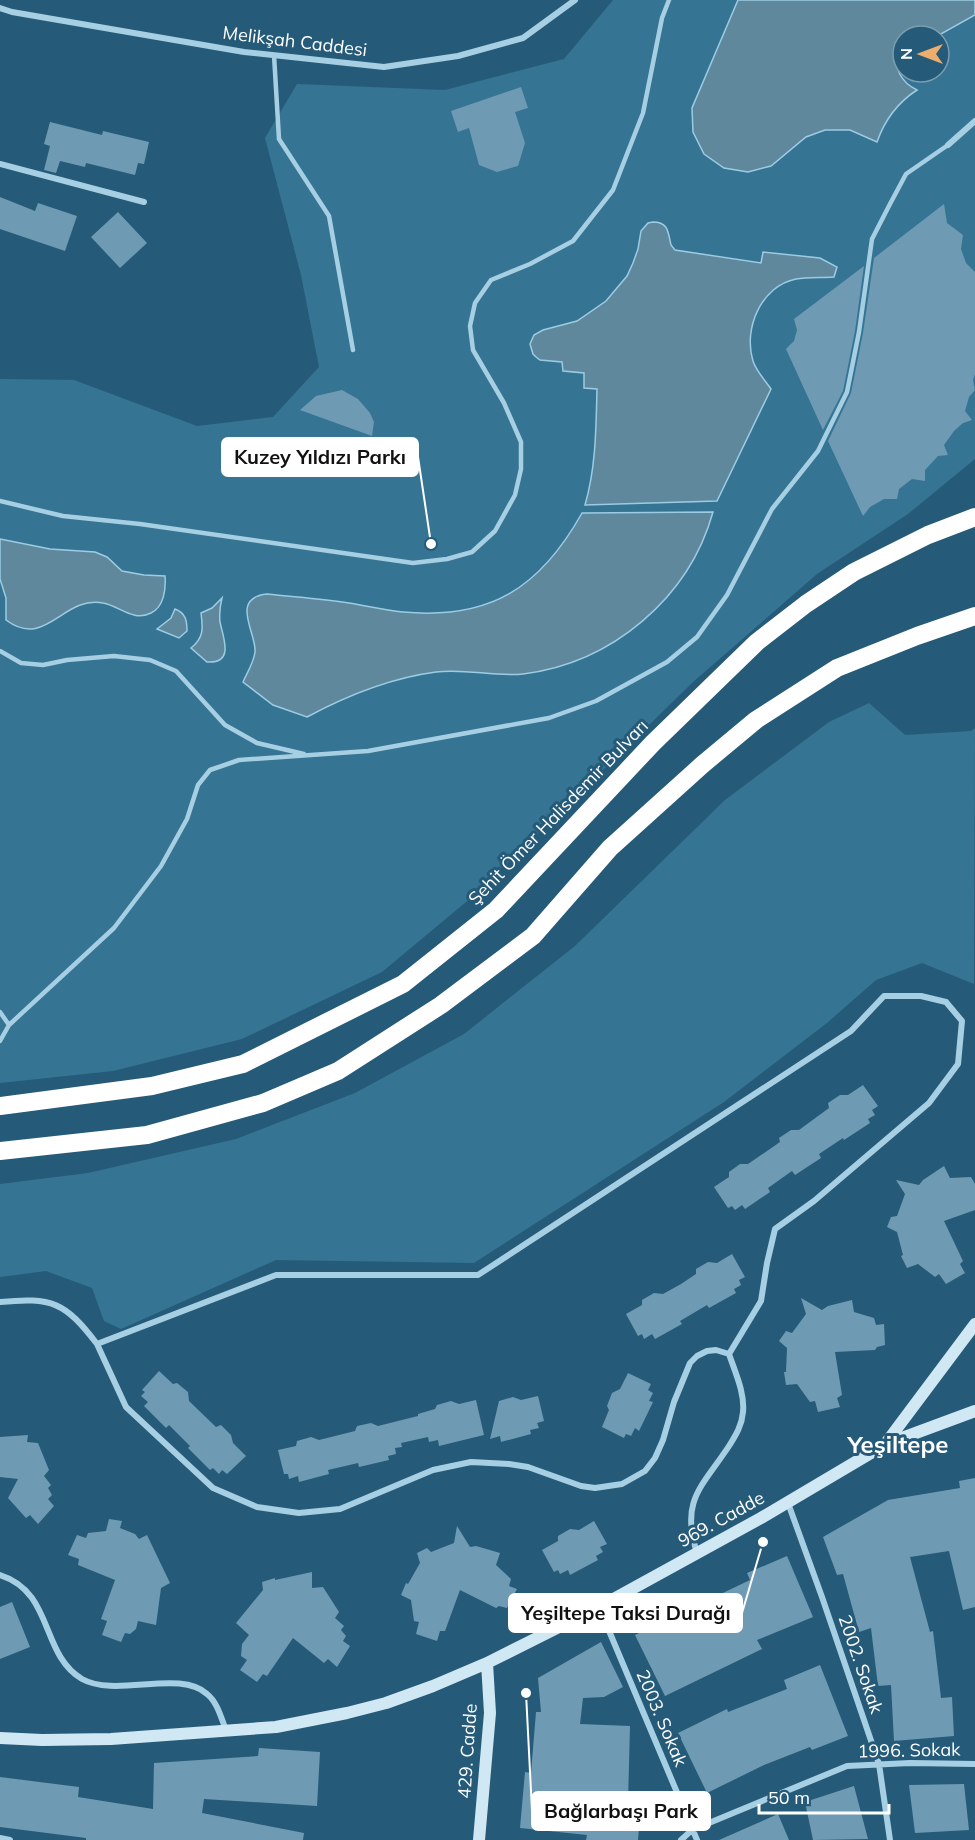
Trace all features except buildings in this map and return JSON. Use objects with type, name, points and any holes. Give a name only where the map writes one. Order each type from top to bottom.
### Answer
[{"type":"highway","name":"Şehit Ömer Halisdemir Bulvarı","points":[[0,1106],[152,1086],[243,1064],[403,984],[496,910],[653,743],[757,642],[806,604],[854,572],[928,535],[975,517]]},
{"type":"highway","points":[[0,1151],[147,1135],[263,1103],[338,1071],[441,1005],[532,936],[610,848],[756,720],[837,668],[975,616]]},
{"type":"street","name":"Melikşah Caddesi","points":[[0,8],[24,14],[274,55],[384,67],[458,56],[523,38],[575,0]]},
{"type":"street","points":[[948,145],[975,121]]},
{"type":"street","points":[[0,164],[144,202]]},
{"type":"street","points":[[97,1344],[276,1275],[478,1275],[851,1031],[884,996],[921,996],[946,1002],[962,1021],[958,1064],[929,1103],[814,1201],[775,1229],[766,1263],[761,1301],[729,1354],[743,1399],[743,1411],[736,1436],[695,1494],[691,1506],[691,1536],[697,1553]]},
{"type":"street","points":[[0,1302],[37,1299],[56,1304],[70,1313],[97,1344],[126,1407],[213,1488],[257,1507],[299,1514],[340,1509],[433,1470],[471,1462],[528,1467],[588,1487],[609,1487],[622,1484],[645,1471],[655,1458],[690,1363],[707,1352],[716,1350],[729,1354]]},
{"type":"street","points":[[886,1444],[975,1324]]},
{"type":"street","name":"969. Cadde","points":[[0,1738],[88,1740],[276,1727],[386,1703],[487,1663],[599,1607],[788,1503],[886,1444],[975,1411]]},
{"type":"street","name":"2002. Sokak","points":[[788,1503],[879,1764],[890,1840]]},
{"type":"street","points":[[0,1575],[18,1584],[33,1596],[60,1655],[74,1673],[84,1680],[111,1686],[184,1684],[198,1688],[207,1694],[216,1705],[226,1731]]},
{"type":"street","name":"2003. Sokak","points":[[599,1607],[697,1840]]},
{"type":"street","name":"429. Cadde","points":[[479,1840],[490,1713],[487,1663]]},
{"type":"street","name":"1996. Sokak","points":[[681,1840],[692,1830],[847,1767],[879,1764],[975,1764]]},
{"type":"street","points":[[0,1838],[10,1840]]},
{"type":"lane","points":[[0,501],[63,516],[140,524],[413,563],[447,559],[472,552],[495,531],[515,495],[521,469],[521,442],[504,404],[472,350],[470,326],[475,303],[491,279],[530,264],[573,241],[613,190],[643,113],[662,18],[669,0]]},
{"type":"lane","points":[[274,55],[279,139],[329,216],[353,350]]},
{"type":"lane","points":[[0,1041],[9,1025],[114,928],[161,866],[187,819],[198,785],[210,770],[239,760],[369,751],[549,718],[596,701],[667,662],[697,637],[728,595],[772,509],[818,451],[847,392],[859,332],[872,239],[906,174],[948,145]]},
{"type":"lane","points":[[0,651],[21,663],[43,665],[68,660],[114,656],[150,660],[176,671],[225,725],[257,743],[309,755]]},
{"type":"lane","points":[[0,1012],[9,1025]]},
{"type":"shaded area","points":[[613,0],[975,0],[975,459],[908,514],[817,574],[693,682],[478,892],[382,972],[242,1039],[113,1071],[0,1083],[0,379],[74,380],[197,426],[273,417],[319,367],[301,275],[265,138],[297,84],[445,90],[564,59]]},
{"type":"shaded area","points":[[738,0],[975,0],[975,15],[951,28],[951,24],[891,24],[891,84],[908,84],[917,90],[903,100],[893,112],[877,142],[850,130],[825,130],[806,137],[771,166],[748,172],[724,168],[704,154],[693,132],[692,108]]},
{"type":"shaded area","points":[[653,222],[665,226],[675,250],[761,263],[763,252],[820,258],[837,267],[834,277],[801,278],[784,283],[773,290],[758,311],[751,336],[753,361],[771,389],[717,501],[585,505],[589,491],[596,433],[597,389],[584,388],[584,373],[563,371],[562,362],[540,360],[533,354],[530,344],[534,335],[543,330],[577,321],[606,301],[627,276],[638,249],[641,231],[648,223]]},
{"type":"shaded area","points":[[713,512],[702,543],[686,572],[666,598],[616,641],[587,656],[556,667],[523,674],[447,671],[402,678],[370,688],[307,717],[273,705],[243,682],[255,652],[247,609],[249,602],[256,597],[267,594],[308,598],[403,612],[434,613],[462,610],[487,604],[509,594],[530,579],[549,561],[582,513]]},
{"type":"shaded area","points":[[0,539],[50,549],[95,552],[107,557],[122,571],[165,576],[164,592],[159,607],[151,613],[138,616],[103,603],[89,603],[77,606],[44,626],[32,629],[20,628],[6,620],[6,598],[0,579]]},
{"type":"shaded area","points":[[222,598],[220,619],[225,642],[224,654],[221,659],[207,662],[191,648],[202,632],[201,613],[212,608]]},
{"type":"shaded area","points":[[175,609],[184,615],[187,624],[187,631],[179,638],[157,629],[171,618]]},
{"type":"shaded area","points":[[869,703],[905,735],[971,731],[975,728],[974,984],[922,963],[876,980],[827,1023],[724,1102],[474,1263],[276,1260],[121,1329],[104,1321],[92,1288],[46,1271],[0,1277],[0,1184],[88,1173],[236,1139],[355,1093],[464,1034],[575,946],[725,800],[829,722]]},
{"type":"place","name":"Kuzey Yıldızı Parkı","points":[[431,544]]},
{"type":"place","name":"Yeşiltepe Taksi Durağı","points":[[763,1542]]},
{"type":"place","name":"Bağlarbaşı Park","points":[[526,1693]]},
{"type":"district","name":"Yeşiltepe","points":[[898,1444]]}]
